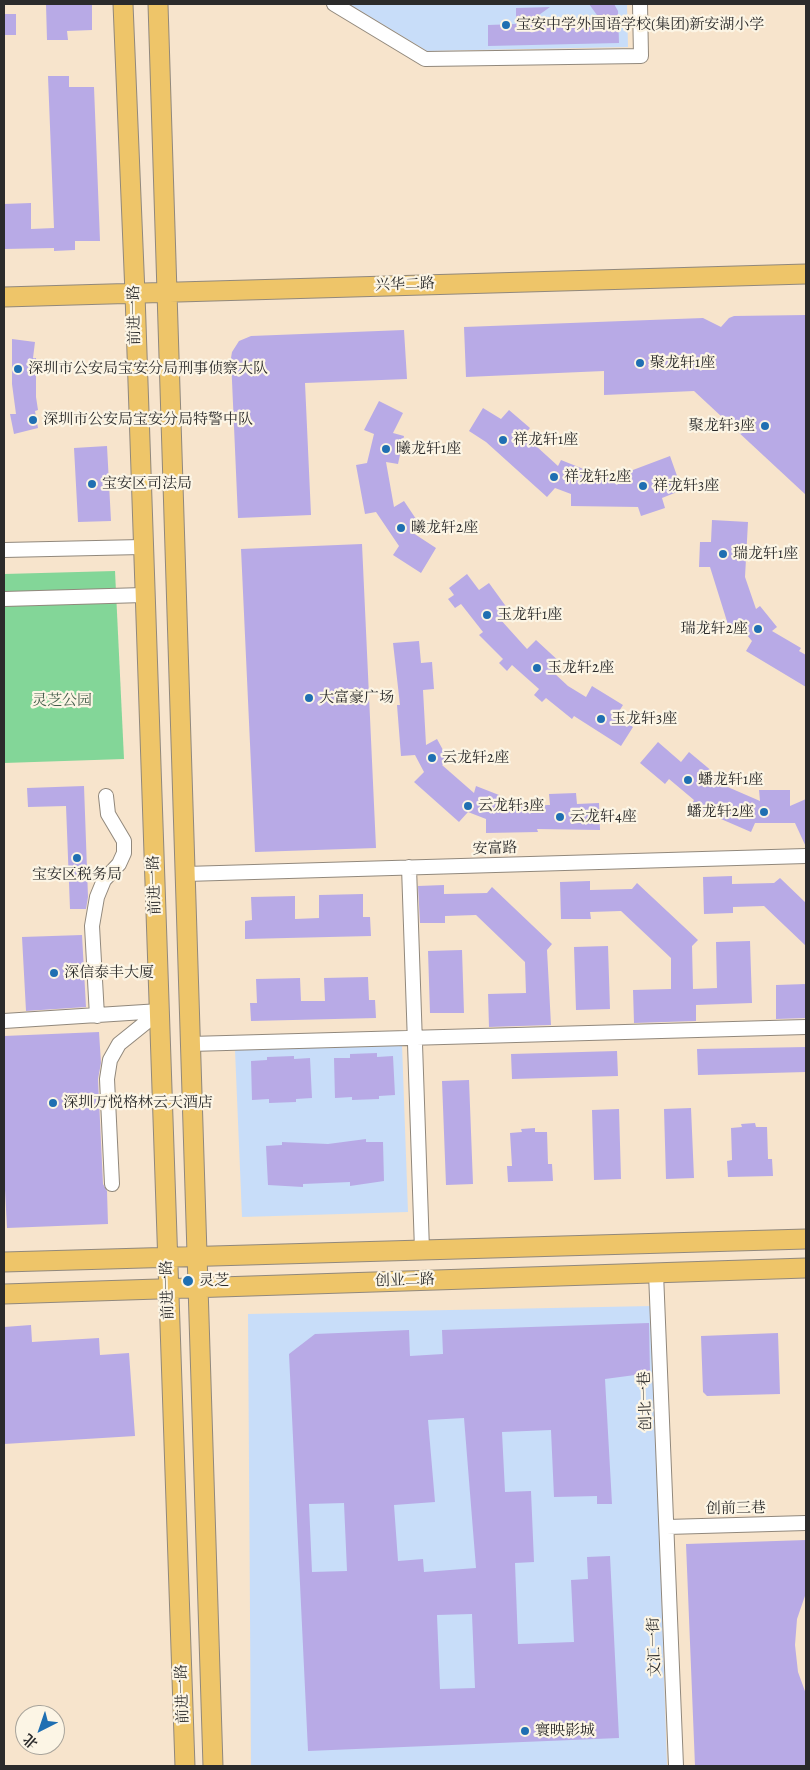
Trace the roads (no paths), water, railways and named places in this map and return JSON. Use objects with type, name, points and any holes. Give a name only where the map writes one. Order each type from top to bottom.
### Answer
[{"type":"main road","name":"前进一路","points":[[123,4],[135,294],[142,546],[160,1014],[185,1766]]},
{"type":"main road","name":"前进一路","points":[[158,4],[212,1766]]},
{"type":"main road","name":"兴华二路","points":[[4,297],[806,274]]},
{"type":"main road","points":[[160,1014],[163,1025],[171,1030],[181,1029],[189,1018]]},
{"type":"main road","name":"创业二路","points":[[4,1262],[806,1239]]},
{"type":"main road","name":"创业二路","points":[[4,1294],[806,1268]]},
{"type":"street","points":[[334,4],[425,59],[641,56],[640,4]]},
{"type":"street","points":[[4,550],[142,546]]},
{"type":"street","points":[[4,599],[144,595]]},
{"type":"street","points":[[97,1016],[92,926],[97,897],[104,880],[119,864],[124,853],[124,841],[108,814],[106,796]]},
{"type":"street","name":"安富路","points":[[185,874],[806,856]]},
{"type":"street","points":[[409,867],[422,1250]]},
{"type":"street","points":[[4,1021],[160,1014]]},
{"type":"street","points":[[112,1184],[107,1080],[110,1060],[119,1044],[160,1014]]},
{"type":"street","points":[[190,1044],[806,1027]]},
{"type":"street","name":"创北一巷","points":[[656,1273],[667,1527]]},
{"type":"street","name":"创前三巷","points":[[667,1527],[806,1523]]},
{"type":"street","name":"文汇一街","points":[[667,1527],[676,1766]]},
{"type":"place","name":"宝安中学外国语学校(集团)新安湖小学","points":[[506,25]]},
{"type":"place","name":"聚龙轩1座","points":[[640,363]]},
{"type":"place","name":"深圳市公安局宝安分局刑事侦察大队","points":[[18,369]]},
{"type":"place","name":"深圳市公安局宝安分局特警中队","points":[[33,420]]},
{"type":"place","name":"聚龙轩3座","points":[[765,426]]},
{"type":"place","name":"祥龙轩1座","points":[[503,440]]},
{"type":"place","name":"曦龙轩1座","points":[[386,449]]},
{"type":"place","name":"祥龙轩2座","points":[[554,477]]},
{"type":"place","name":"宝安区司法局","points":[[92,484]]},
{"type":"place","name":"祥龙轩3座","points":[[643,486]]},
{"type":"place","name":"曦龙轩2座","points":[[401,528]]},
{"type":"place","name":"瑞龙轩1座","points":[[723,554]]},
{"type":"place","name":"玉龙轩1座","points":[[487,615]]},
{"type":"place","name":"瑞龙轩2座","points":[[758,629]]},
{"type":"place","name":"玉龙轩2座","points":[[537,668]]},
{"type":"place","name":"大富豪广场","points":[[309,698]]},
{"type":"place","name":"玉龙轩3座","points":[[601,719]]},
{"type":"place","name":"云龙轩2座","points":[[432,758]]},
{"type":"place","name":"蟠龙轩1座","points":[[688,780]]},
{"type":"place","name":"云龙轩3座","points":[[468,806]]},
{"type":"place","name":"蟠龙轩2座","points":[[764,812]]},
{"type":"place","name":"云龙轩4座","points":[[560,817]]},
{"type":"place","name":"宝安区税务局","points":[[77,858]]},
{"type":"place","name":"深信泰丰大厦","points":[[54,973]]},
{"type":"place","name":"深圳万悦格林云天酒店","points":[[53,1103]]},
{"type":"place","name":"灵芝","points":[[188,1281]]},
{"type":"place","name":"寰映影城","points":[[525,1731]]},
{"type":"park label","name":"灵芝公园","points":[[62,701]]}]
